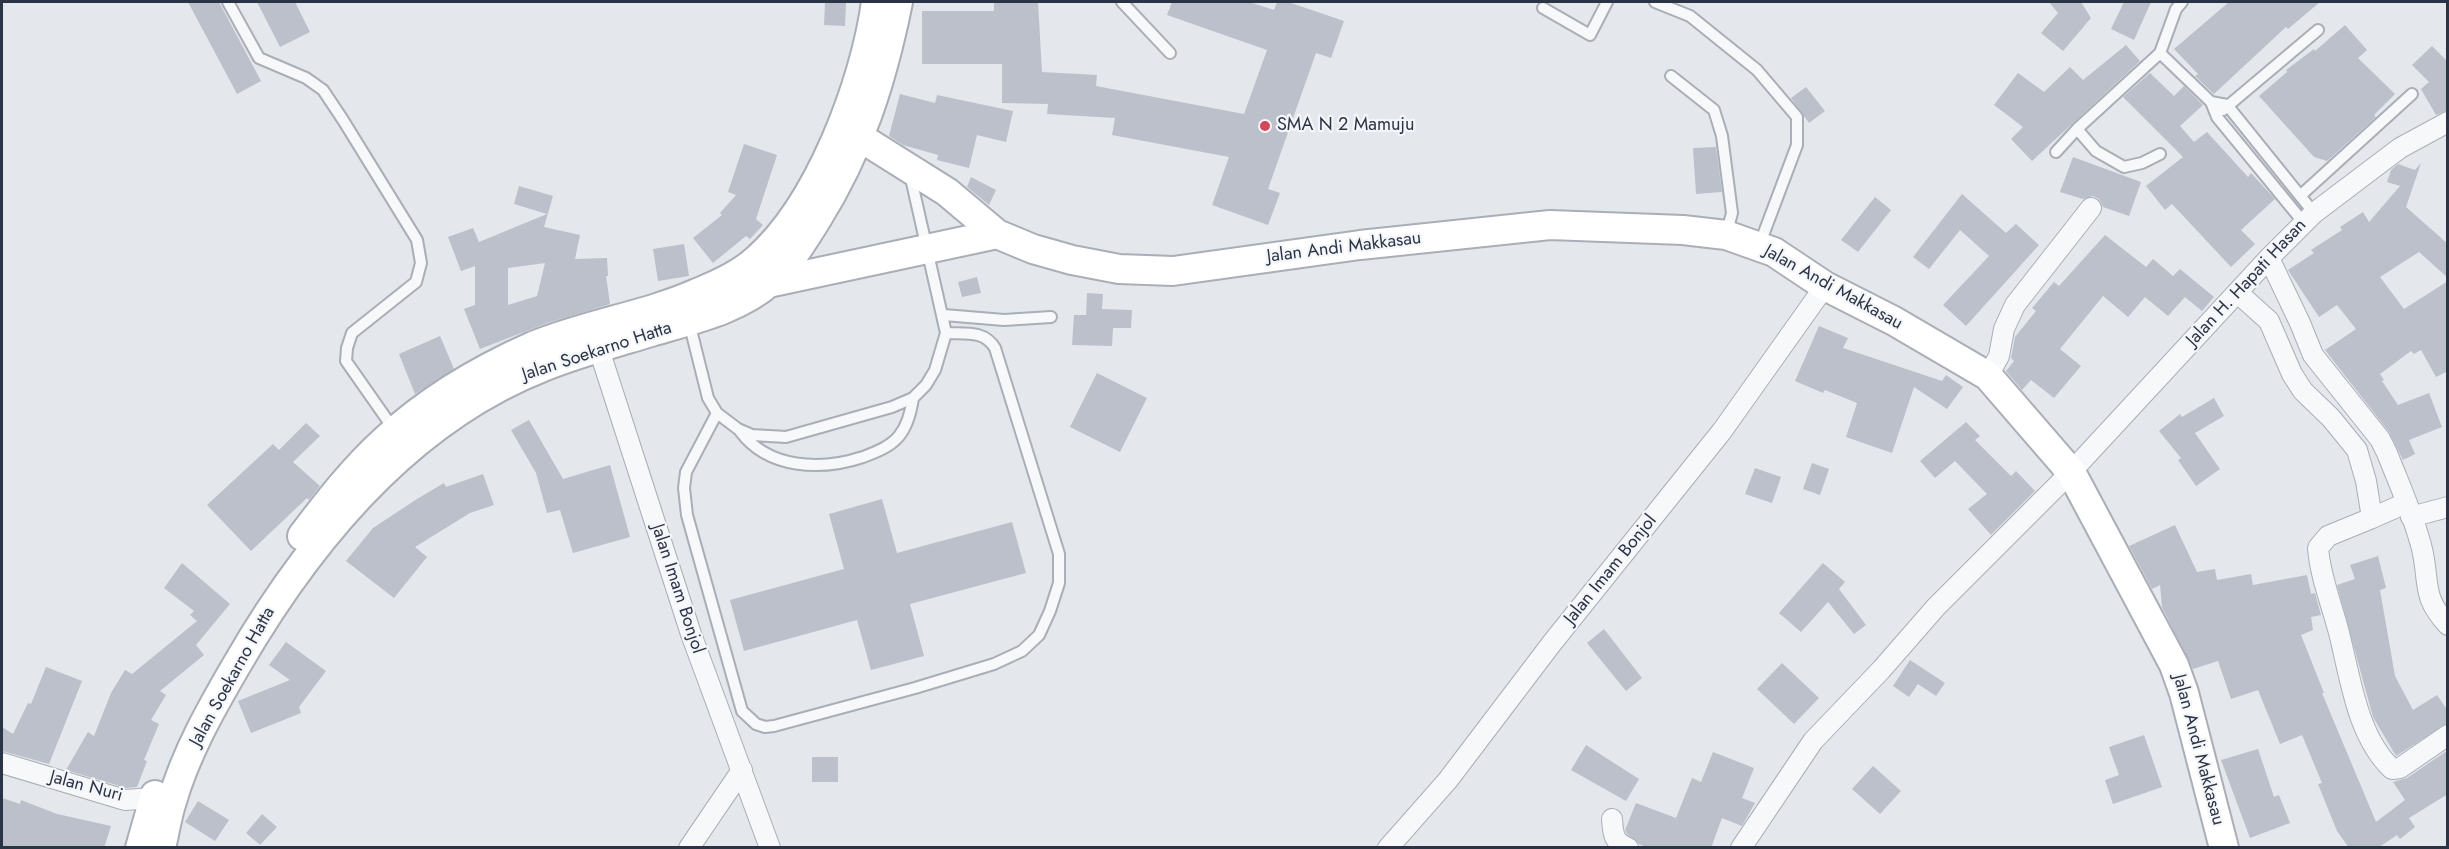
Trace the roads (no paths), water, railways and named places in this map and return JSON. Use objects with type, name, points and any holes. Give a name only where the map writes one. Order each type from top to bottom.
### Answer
[{"type":"main road","name":"Jalan Soekarno Hatta","points":[[162,800],[204,690],[234,636],[281,563],[333,495],[395,431],[453,389],[535,345],[595,338],[689,322],[735,303],[768,283],[788,263],[841,181],[860,74],[876,2]]},
{"type":"main road","name":"Jalan Soekarno Hatta","points":[[162,800],[211,708],[284,587],[334,525],[388,468],[468,406],[506,383],[544,366],[595,338],[732,277],[754,262],[770,247],[812,187],[828,159],[874,99],[898,2]]},
{"type":"main road","name":"Jalan Andi Makkasau","points":[[852,129],[947,192],[997,234],[1033,249],[1072,260],[1119,268],[1173,270],[1360,245],[1550,225],[1683,230],[1726,235],[1774,252],[1825,286],[1894,321],[1988,376],[2071,472],[2174,665],[2224,848]]},
{"type":"main road","points":[[768,283],[997,234]]},
{"type":"main road","points":[[140,848],[162,800]]},
{"type":"main road","points":[[161,848],[162,800]]},
{"type":"street","name":"Jalan H. Hapati Hasan","points":[[1741,848],[1813,741],[1881,670],[1936,607],[2071,472],[2253,275],[2309,218],[2400,148],[2448,122]]},
{"type":"street","points":[[1988,376],[2000,356],[2004,329],[2015,305],[2091,208]]},
{"type":"street","points":[[2253,275],[2269,321],[2292,375],[2303,391],[2331,418],[2357,450],[2366,481],[2394,511],[2422,547],[2429,601],[2448,625]]},
{"type":"street","points":[[2253,275],[2300,322],[2313,355],[2380,439],[2394,511]]},
{"type":"street","name":"Jalan Imam Bonjol","points":[[1388,848],[1448,780],[1552,644],[1722,431],[1825,286]]},
{"type":"street","name":"Jalan Imam Bonjol","points":[[595,338],[691,634],[770,848]]},
{"type":"street","points":[[2448,507],[2394,511],[2328,536],[2318,548],[2351,691],[2383,761],[2392,769],[2400,768],[2448,735]]},
{"type":"street","name":"Jalan Nuri","points":[[2,763],[125,800],[162,800]]},
{"type":"street","points":[[689,848],[742,770]]},
{"type":"street","points":[[1612,819],[1615,839],[1628,848]]},
{"type":"lane","points":[[228,2],[259,58],[306,78],[323,90],[417,240],[421,263],[416,282],[352,333],[347,348],[346,361],[395,431]]},
{"type":"lane","points":[[1122,2],[1170,54]]},
{"type":"lane","points":[[1543,8],[1590,35],[1607,2]]},
{"type":"lane","points":[[1655,2],[1690,16],[1757,70],[1797,117],[1797,145],[1759,247]]},
{"type":"lane","points":[[2056,152],[2077,129],[2160,53],[2176,9],[2182,2]]},
{"type":"lane","points":[[2217,117],[2227,105],[2318,30]]},
{"type":"lane","points":[[2160,53],[2211,102],[2217,117],[2309,218]]},
{"type":"lane","points":[[1671,76],[1714,110],[1722,136],[1732,213],[1726,235]]},
{"type":"lane","points":[[2300,196],[2412,94]]},
{"type":"lane","points":[[2211,102],[2227,105],[2300,196],[2309,218]]},
{"type":"lane","points":[[2077,129],[2096,151],[2124,167],[2142,163],[2160,154]]},
{"type":"lane","points":[[738,429],[753,435],[786,437],[892,407],[913,398],[926,385],[935,370],[946,333],[944,315],[909,168]]},
{"type":"lane","points":[[944,315],[1004,320],[1051,317]]},
{"type":"lane","points":[[689,322],[705,390],[717,413],[738,429],[758,450],[785,461],[807,465],[845,461],[878,452],[897,438],[908,420],[913,398]]},
{"type":"lane","points":[[717,413],[686,472],[684,488],[687,515],[731,678],[742,711],[748,719],[765,727],[774,726],[994,664],[1022,651],[1039,635],[1059,583],[1059,554],[995,348],[990,339],[984,336],[946,333]]},
{"type":"place","name":"SMA N 2 Mamuju","points":[[1265,126]]}]
